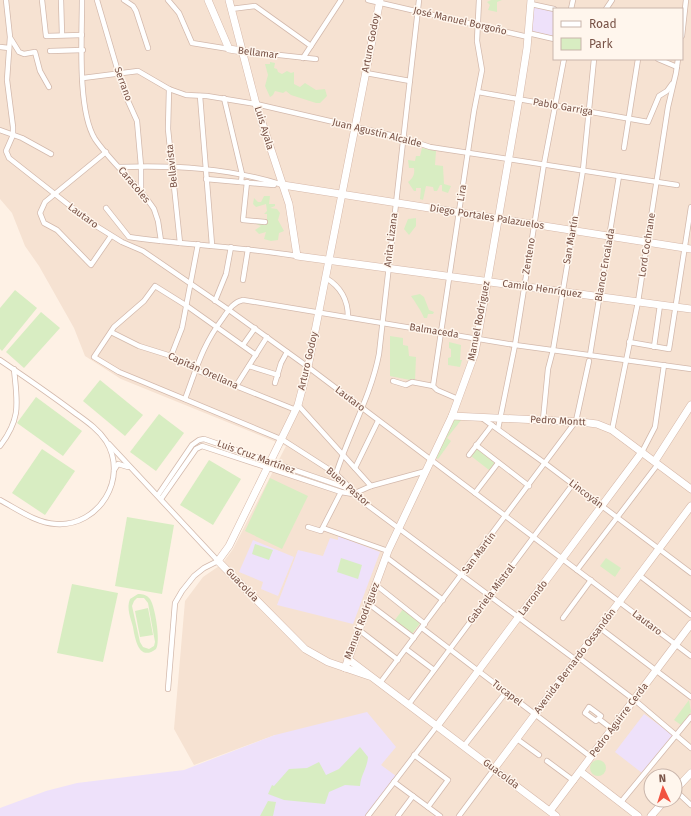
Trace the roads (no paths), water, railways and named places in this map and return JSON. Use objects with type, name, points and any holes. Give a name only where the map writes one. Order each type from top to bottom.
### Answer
[{"type":"street","points":[[6,0],[10,37],[7,80],[11,106],[13,136]]},
{"type":"street","points":[[42,0],[46,36],[82,35]]},
{"type":"street","points":[[61,0],[62,35]]},
{"type":"street","name":"Caracoles","points":[[82,0],[83,78],[88,122],[93,135],[156,213],[161,241]]},
{"type":"street","name":"Serrano","points":[[97,0],[105,34],[124,92],[137,121],[141,166],[140,192]]},
{"type":"street","points":[[124,0],[133,6],[136,11],[148,48]]},
{"type":"street","points":[[168,0],[179,13],[192,43],[229,49]]},
{"type":"street","name":"Bellamar","points":[[208,0],[229,49],[316,59]]},
{"type":"street","name":"Luis Ayala","points":[[229,0],[256,104],[292,217],[297,256]]},
{"type":"street","points":[[303,58],[341,0]]},
{"type":"street","name":"José Manuel Borgoño","points":[[368,0],[379,1],[477,26],[553,39]]},
{"type":"street","name":"Anita Lizana","points":[[336,474],[342,454],[363,408],[377,364],[418,0]]},
{"type":"street","name":"Lira","points":[[433,386],[468,152],[482,70],[477,45],[479,0]]},
{"type":"street","points":[[683,23],[686,0]]},
{"type":"street","name":"Arturo Godoy","points":[[168,689],[175,603],[182,590],[194,576],[204,568],[218,561],[229,546],[268,466],[283,440],[297,408],[308,367],[343,194],[379,1]]},
{"type":"street","points":[[531,2],[553,9]]},
{"type":"street","name":"Manuel Rodríguez","points":[[345,668],[387,554],[452,416],[472,364],[519,99],[531,2]]},
{"type":"street","points":[[231,9],[255,6],[311,46]]},
{"type":"street","points":[[10,37],[18,52],[24,54],[35,52],[40,71],[49,86]]},
{"type":"street","points":[[0,47],[9,48]]},
{"type":"street","points":[[50,51],[82,50]]},
{"type":"street","name":"Zenteno","points":[[498,429],[502,418],[544,164],[564,60]]},
{"type":"street","name":"San Martín","points":[[543,420],[548,370],[553,350],[583,170],[594,60]]},
{"type":"street","points":[[624,148],[638,60]]},
{"type":"street","points":[[660,60],[677,67]]},
{"type":"street","name":"Lord Cochrane","points":[[612,430],[618,409],[629,342],[638,302],[668,107],[675,80],[678,60]]},
{"type":"street","name":"Juan Agustín Alcalde","points":[[83,78],[138,71],[169,89],[186,95],[224,98],[256,104],[403,138],[430,147],[677,185]]},
{"type":"street","points":[[366,73],[410,81]]},
{"type":"street","name":"Pablo Garriga","points":[[478,92],[648,122],[659,96],[667,92],[675,80]]},
{"type":"street","name":"Bellavista","points":[[169,89],[168,129],[180,243]]},
{"type":"street","points":[[200,96],[212,245]]},
{"type":"street","points":[[224,98],[242,174],[241,182]]},
{"type":"street","points":[[0,130],[51,154]]},
{"type":"street","name":"Lautaro","points":[[13,136],[7,150],[9,158],[55,193],[74,210],[111,236],[143,251],[255,328],[691,656]]},
{"type":"street","points":[[106,152],[47,200],[41,210],[43,220],[57,230],[91,265],[111,236]]},
{"type":"street","name":"Diego Portales Palazuelos","points":[[119,167],[172,166],[206,169],[242,174],[283,186]]},
{"type":"street","name":"Blanco Encalada","points":[[590,355],[619,176]]},
{"type":"street","name":"Diego Portales Palazuelos","points":[[206,179],[247,182],[343,194],[688,248]]},
{"type":"street","points":[[247,182],[243,220],[265,222]]},
{"type":"street","points":[[629,342],[669,348],[675,307],[688,248],[691,207]]},
{"type":"street","points":[[106,208],[129,237],[231,247],[297,256]]},
{"type":"street","points":[[171,356],[179,341],[198,244]]},
{"type":"street","points":[[215,301],[226,274],[231,247]]},
{"type":"street","points":[[243,280],[248,249]]},
{"type":"street","name":"Camilo Henríquez","points":[[297,256],[691,309]]},
{"type":"street","points":[[326,278],[341,292],[347,304],[348,317]]},
{"type":"street","points":[[111,332],[123,319],[144,301],[155,286],[217,326],[256,355]]},
{"type":"street","name":"Balmaceda","points":[[229,310],[237,302],[243,300],[515,345],[691,369]]},
{"type":"street","points":[[654,346],[660,305]]},
{"type":"street","points":[[185,399],[205,344],[229,310]]},
{"type":"street","points":[[243,345],[255,328]]},
{"type":"street","name":"Capitán Orellana","points":[[111,332],[139,346],[171,356],[196,370],[297,408],[371,486]]},
{"type":"street","name":"Buen Pastor","points":[[111,332],[94,357],[119,372],[283,440],[336,474],[345,482],[353,494],[634,700],[691,748]]},
{"type":"street","points":[[236,386],[267,337]]},
{"type":"street","points":[[275,383],[281,363],[287,352]]},
{"type":"street","name":"Guacolda","points":[[0,360],[91,425],[218,561],[305,649],[328,662],[369,676]]},
{"type":"street","points":[[576,422],[589,361]]},
{"type":"street","name":"Larrondo","points":[[368,816],[642,452],[655,427],[664,365]]},
{"type":"street","points":[[248,366],[278,375]]},
{"type":"street","points":[[0,446],[12,426],[17,412],[18,401],[14,369]]},
{"type":"street","points":[[393,381],[406,385],[412,382],[433,386],[436,390],[457,402],[461,412],[469,417]]},
{"type":"street","points":[[577,570],[618,518],[657,462],[691,405]]},
{"type":"street","name":"Pedro Montt","points":[[452,416],[592,423],[612,430],[691,488]]},
{"type":"street","name":"Lincoyán","points":[[480,417],[546,464],[691,573]]},
{"type":"street","points":[[355,468],[378,421]]},
{"type":"street","name":"San Martín","points":[[380,683],[546,464],[576,422]]},
{"type":"street","points":[[469,454],[492,425]]},
{"type":"street","points":[[0,500],[43,522],[59,524],[76,522],[91,514],[103,503],[111,488],[114,470],[112,454],[105,440]]},
{"type":"street","points":[[476,445],[529,486]]},
{"type":"street","name":"Luis Cruz Martínez","points":[[159,497],[200,447],[208,447],[344,488],[353,494]]},
{"type":"street","points":[[114,470],[116,465],[121,463],[132,469]]},
{"type":"street","points":[[475,493],[498,463]]},
{"type":"street","name":"Luis Cruz Martínez","points":[[268,466],[341,492],[353,494]]},
{"type":"street","points":[[353,494],[371,486],[427,471]]},
{"type":"street","name":"Gabriela Mistral","points":[[409,704],[573,484]]},
{"type":"street","points":[[308,527],[318,531],[323,528],[341,492]]},
{"type":"street","name":"Avenida Bernardo Ossandón","points":[[459,816],[691,506]]},
{"type":"street","points":[[323,528],[387,554],[443,600]]},
{"type":"street","points":[[639,575],[691,615]]},
{"type":"street","points":[[563,618],[590,580]]},
{"type":"street","points":[[376,585],[425,624]]},
{"type":"street","points":[[369,604],[414,638]]},
{"type":"street","name":"Pedro Aguirre Cerda","points":[[548,814],[691,624]]},
{"type":"street","name":"Tucapel","points":[[422,628],[592,757]]},
{"type":"street","points":[[600,628],[691,697]]},
{"type":"street","points":[[359,630],[398,660]]},
{"type":"street","points":[[406,649],[434,670]]},
{"type":"street","name":"Guacolda","points":[[348,659],[494,769],[548,814],[556,816]]},
{"type":"street","points":[[464,746],[506,692]]},
{"type":"street","points":[[621,802],[691,717]]},
{"type":"street","points":[[599,719],[612,729]]},
{"type":"street","points":[[517,739],[539,755]]},
{"type":"street","points":[[414,755],[448,780],[428,807]]},
{"type":"street","points":[[547,761],[574,781]]},
{"type":"street","points":[[581,772],[638,816]]},
{"type":"street","points":[[683,782],[691,773]]},
{"type":"street","points":[[394,782],[440,816]]},
{"type":"street","points":[[398,816],[413,796]]},
{"type":"street","points":[[683,798],[691,805]]},
{"type":"street","points":[[651,816],[658,808]]}]
